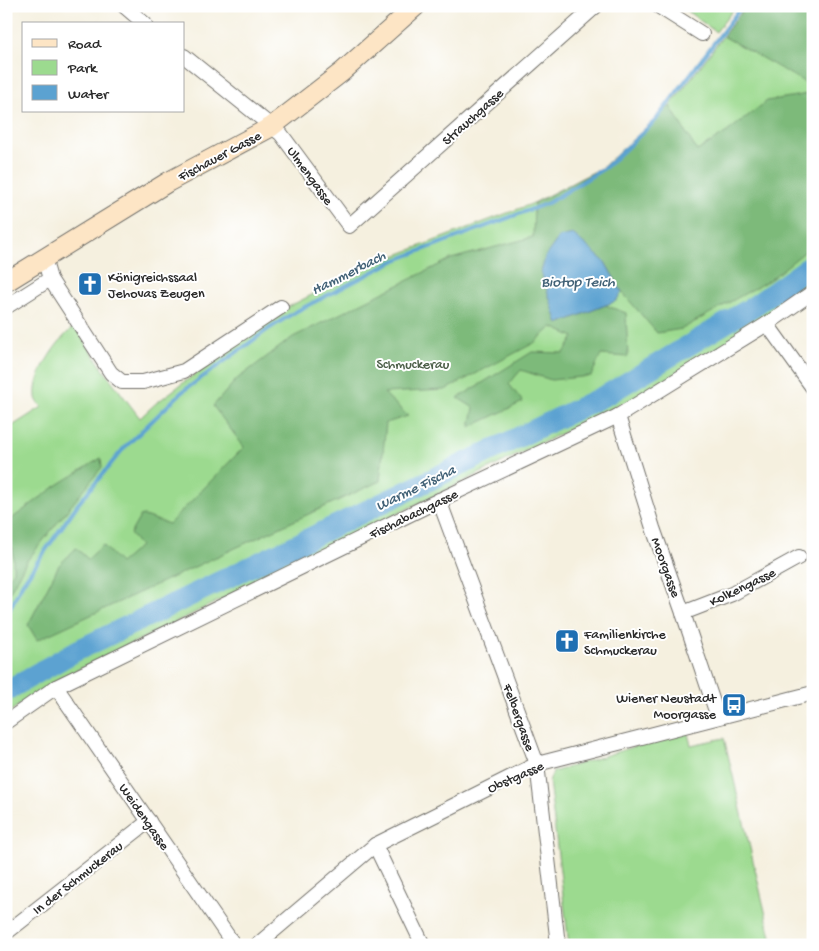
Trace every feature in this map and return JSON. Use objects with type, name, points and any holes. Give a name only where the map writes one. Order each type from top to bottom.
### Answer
[{"type":"main road","name":"Fischauer Gasse","points":[[6,282],[168,182],[271,127],[342,72],[416,6]]},
{"type":"street","points":[[124,6],[143,22]]},
{"type":"street","name":"Strauchgasse","points":[[348,226],[596,6]]},
{"type":"street","points":[[658,6],[702,34]]},
{"type":"street","name":"Ulmengasse","points":[[185,57],[282,136],[348,226]]},
{"type":"street","points":[[44,258],[50,279],[111,373],[122,382],[143,382],[184,371],[281,307]]},
{"type":"street","points":[[6,307],[50,279]]},
{"type":"street","name":"Fischabachgasse","points":[[6,722],[56,687],[439,500],[618,416],[768,324],[813,292]]},
{"type":"street","points":[[768,324],[813,388]]},
{"type":"street","name":"Moorgasse","points":[[618,416],[653,528],[718,717]]},
{"type":"street","name":"Felbergasse","points":[[439,500],[537,764],[558,945]]},
{"type":"street","name":"Kolkengasse","points":[[683,612],[732,594],[799,557]]},
{"type":"street","name":"Weidengasse","points":[[56,687],[234,945]]},
{"type":"street","name":"Obstgasse","points":[[257,945],[375,845],[537,764],[813,693]]},
{"type":"street","name":"In der Schmuckerau","points":[[6,933],[148,821]]},
{"type":"street","points":[[375,845],[423,945]]},
{"type":"green space","points":[[680,6],[736,6],[716,32]]},
{"type":"green space","name":"Schmuckerau","points":[[746,6],[813,6],[813,285],[705,357],[636,397],[59,679],[6,714],[6,697],[79,655],[417,490],[413,483],[74,648],[6,687],[6,430],[42,407],[36,398],[38,378],[54,348],[68,332],[75,326],[105,372],[140,418],[155,404],[276,313],[373,264],[534,203],[603,167],[670,106]]},
{"type":"green space","points":[[746,6],[813,6],[813,87],[723,36]]},
{"type":"green space","points":[[813,93],[813,245],[771,279],[682,329],[657,333],[622,292],[605,262],[558,324],[605,305],[626,313],[628,357],[601,355],[591,376],[551,380],[521,370],[509,384],[523,402],[470,427],[474,408],[458,398],[532,352],[564,353],[574,337],[552,327],[534,343],[445,390],[384,393],[408,416],[386,423],[380,481],[37,640],[28,625],[59,565],[76,548],[88,559],[103,545],[120,563],[140,546],[130,534],[141,515],[169,524],[244,447],[213,406],[237,379],[293,337],[451,259],[533,237],[534,203],[603,167],[670,106],[697,151],[727,132],[767,101]]},
{"type":"green space","points":[[101,458],[102,467],[26,562],[6,599],[6,580],[13,573],[13,548],[6,549],[6,523],[56,486]]},
{"type":"green space","points":[[413,482],[417,490],[79,655],[6,697],[6,687],[74,648]]},
{"type":"green space","points":[[687,730],[691,745],[724,738],[773,945],[569,945],[549,781],[553,772]]},
{"type":"water","name":"Biotop Teich","points":[[573,234],[605,262],[622,292],[616,301],[558,324],[541,272],[546,255],[559,237]]},
{"type":"waterway","name":"Hammerbach","points":[[6,617],[22,584],[78,504],[124,448],[182,392],[295,312],[396,260],[548,203],[606,167],[655,121],[742,6]]},
{"type":"waterway","name":"Warme Fischa","points":[[6,691],[76,651],[608,394],[754,306],[813,264]]},
{"type":"place","name":"Königreichssaal Jehovas Zeugen","points":[[90,284]]},
{"type":"place","name":"Familienkirche Schmuckerau","points":[[567,641]]},
{"type":"place","name":"Wiener Neustadt Moorgasse","points":[[734,705]]}]
